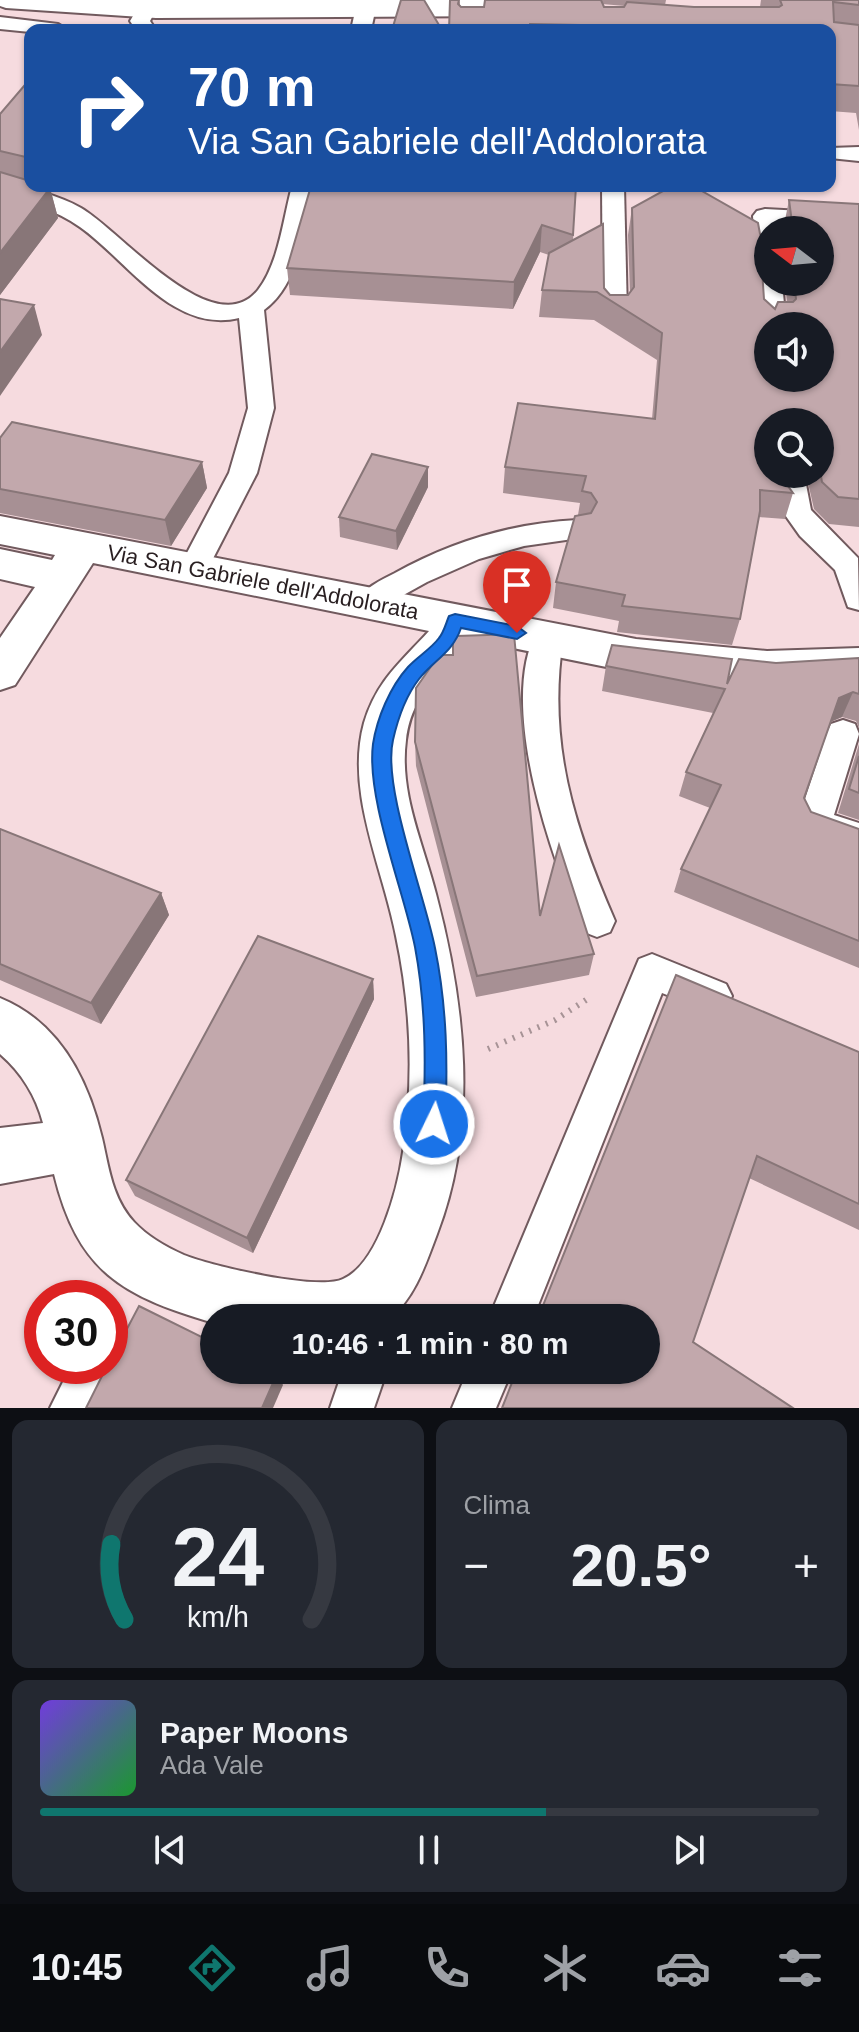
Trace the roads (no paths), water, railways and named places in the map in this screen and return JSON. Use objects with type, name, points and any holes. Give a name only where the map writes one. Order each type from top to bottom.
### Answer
[{"type":"street","points":[[6,0],[146,20],[472,19],[533,9]]},
{"type":"street","name":"Via San Gabriele dell'Addolorata","points":[[0,530],[73,563],[194,568],[636,656],[767,668],[859,665]]},
{"type":"street","points":[[0,564],[73,563]]},
{"type":"street","points":[[0,673],[73,563]]},
{"type":"street","points":[[372,1304],[394,1268],[417,1212],[434,1124],[437,1063],[434,1003],[425,946],[398,849],[382,756],[390,714],[397,696],[414,672],[448,641],[455,621]]},
{"type":"street","points":[[0,1023],[47,1066],[70,1119],[81,1178],[104,1232],[132,1258],[181,1281],[231,1297],[267,1304]]},
{"type":"street","points":[[0,1156],[41,1151],[74,1140]]},
{"type":"lane","points":[[0,23],[24,26]]},
{"type":"lane","points":[[836,153],[859,154]]},
{"type":"lane","points":[[0,189],[34,197],[70,211],[105,235],[194,308],[222,313],[251,309],[269,293],[286,252],[301,192]]},
{"type":"lane","points":[[613,192],[615,314]]},
{"type":"lane","points":[[834,220],[859,221]]},
{"type":"lane","points":[[194,568],[243,473],[261,408],[251,309]]},
{"type":"lane","points":[[793,488],[797,512],[848,566],[859,599]]},
{"type":"lane","points":[[371,602],[402,580],[493,545],[542,530],[577,530]]},
{"type":"lane","points":[[548,639],[540,695],[544,747],[560,829],[597,921]]},
{"type":"lane","points":[[843,733],[814,823],[859,838]]},
{"type":"lane","points":[[517,1304],[652,971],[741,1007]]},
{"type":"lane","points":[[72,1408],[85,1384]]},
{"type":"lane","points":[[352,1408],[360,1384]]},
{"type":"lane","points":[[474,1408],[484,1384]]}]
